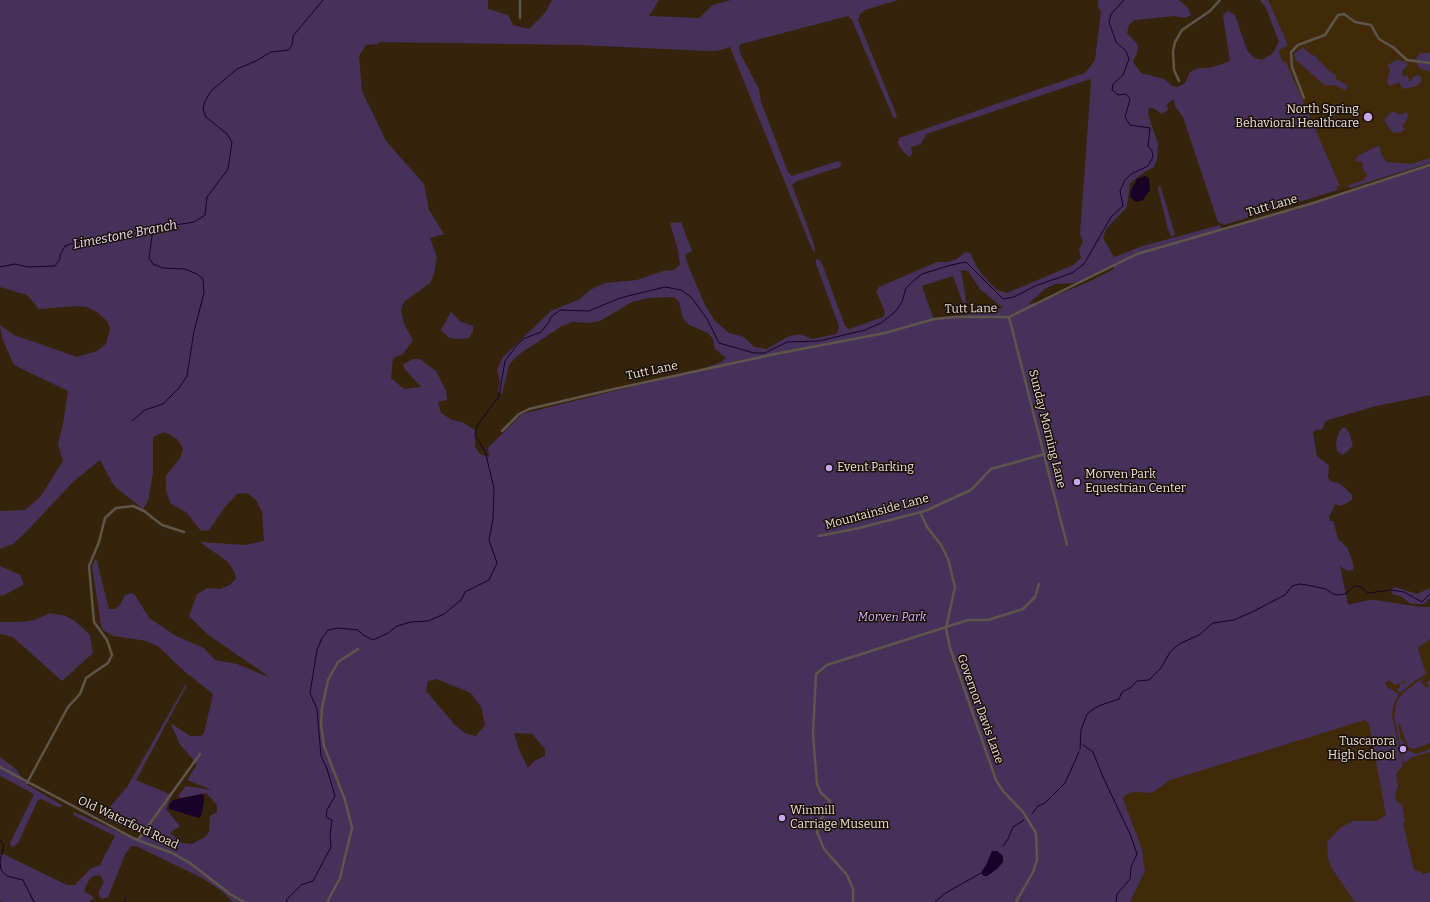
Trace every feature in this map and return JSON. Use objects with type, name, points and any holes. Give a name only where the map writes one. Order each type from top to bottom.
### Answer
[{"type":"street","points":[[520,0],[520,18]]},
{"type":"street","points":[[1178,81],[1174,70],[1173,51],[1175,42],[1182,30],[1210,11],[1220,0]]},
{"type":"street","points":[[1304,98],[1292,68],[1291,52],[1298,45],[1325,35],[1338,15],[1344,14],[1355,22],[1371,25],[1379,40],[1394,48],[1407,60],[1430,63]]},
{"type":"street","name":"Tutt Lane","points":[[502,431],[519,414],[529,409],[614,389],[775,354],[885,334],[934,319],[955,317],[1008,317],[1137,254],[1310,204],[1430,165]]},
{"type":"street","name":"Sunday Morning Lane","points":[[1008,317],[1045,454],[1067,545]]},
{"type":"street","name":"Mountainside Lane","points":[[819,536],[859,528],[920,512],[971,490],[991,469],[1045,454]]},
{"type":"street","points":[[27,783],[68,706],[80,694],[86,678],[108,663],[112,655],[106,640],[94,622],[89,566],[97,549],[105,518],[116,508],[133,506],[144,511],[162,525],[184,532]]},
{"type":"street","name":"Governor Davis Lane","points":[[920,512],[927,527],[945,551],[953,580],[954,595],[946,628],[952,658],[996,780],[1003,791],[1023,812],[1036,833],[1036,860],[1033,872],[1016,902]]},
{"type":"street","points":[[853,902],[852,889],[847,875],[824,849],[817,832],[817,826],[829,806],[830,801],[821,793],[817,784],[813,734],[816,674],[827,665],[968,620],[988,620],[1023,609],[1035,597],[1039,584]]},
{"type":"street","points":[[327,902],[340,878],[352,828],[345,800],[324,746],[321,724],[322,708],[328,680],[338,662],[358,649]]},
{"type":"street","points":[[138,840],[200,754]]},
{"type":"street","name":"Old Waterford Road","points":[[0,767],[27,783],[138,840],[172,853],[190,863],[230,894],[244,902]]},
{"type":"shaded area","name":"North Spring Behavioral Healthcare","points":[[1267,0],[1430,0],[1430,160],[1338,190],[1288,74],[1278,67],[1277,43],[1286,40]]},
{"type":"shaded area","points":[[1145,176],[1149,178],[1150,190],[1143,200],[1136,202],[1130,197],[1131,190],[1137,179]]},
{"type":"shaded area","points":[[1375,600],[1420,607],[1430,607],[1430,902],[1129,902],[1115,793]]},
{"type":"shaded area","points":[[202,794],[204,796],[204,802],[201,816],[199,818],[169,809],[169,805],[173,800]]},
{"type":"shaded area","points":[[992,851],[997,851],[1003,856],[1003,862],[997,869],[987,876],[984,876],[981,873]]},
{"type":"green space","name":"Morven Park","points":[[0,0],[488,0],[488,9],[508,15],[513,25],[529,29],[545,13],[552,0],[659,0],[649,16],[699,18],[713,5],[731,0],[898,0],[865,10],[860,14],[858,20],[897,116],[894,119],[852,20],[848,16],[741,44],[739,47],[740,53],[759,89],[761,102],[788,172],[792,176],[838,161],[842,164],[840,167],[797,181],[792,185],[814,244],[815,253],[812,249],[730,47],[717,51],[706,51],[582,45],[380,42],[377,44],[366,45],[359,56],[362,91],[386,141],[424,184],[429,210],[444,234],[430,238],[437,257],[434,274],[430,283],[405,301],[402,306],[401,310],[404,324],[413,340],[403,354],[393,358],[391,378],[404,389],[421,387],[404,368],[403,364],[413,359],[420,359],[436,371],[446,391],[447,400],[438,402],[441,413],[452,420],[462,422],[475,430],[475,447],[480,454],[489,457],[488,448],[522,414],[699,370],[721,362],[726,358],[715,349],[713,339],[708,333],[689,325],[683,318],[679,302],[674,297],[649,298],[632,302],[600,321],[590,323],[572,322],[562,326],[518,355],[509,365],[502,394],[498,391],[500,381],[497,370],[503,357],[551,311],[580,299],[590,290],[605,283],[637,280],[663,271],[674,270],[680,265],[678,250],[670,223],[681,222],[692,251],[685,255],[688,265],[705,305],[715,321],[729,333],[744,337],[754,347],[767,349],[787,337],[800,334],[812,339],[837,334],[839,326],[816,264],[816,259],[821,261],[845,326],[849,329],[883,317],[885,312],[876,291],[879,287],[937,262],[948,262],[957,259],[965,252],[970,253],[978,269],[997,290],[1007,293],[1073,265],[1081,258],[1079,250],[1083,242],[1080,234],[1090,79],[926,134],[921,144],[911,147],[912,154],[909,157],[901,149],[898,143],[899,138],[1085,73],[1095,60],[1101,12],[1098,7],[1098,0],[1179,0],[1188,8],[1191,15],[1185,18],[1175,16],[1135,20],[1129,25],[1127,33],[1138,45],[1137,53],[1133,62],[1141,73],[1164,79],[1172,86],[1178,87],[1185,83],[1190,72],[1198,68],[1210,68],[1230,61],[1223,15],[1228,11],[1235,15],[1247,50],[1254,58],[1262,60],[1272,54],[1279,42],[1266,8],[1260,0],[1268,0],[1288,45],[1279,50],[1282,61],[1286,62],[1340,186],[1336,186],[1338,190],[1224,225],[1218,222],[1183,117],[1175,106],[1174,99],[1167,104],[1168,110],[1162,114],[1153,108],[1149,108],[1148,114],[1158,144],[1157,160],[1154,167],[1130,183],[1127,207],[1106,229],[1103,238],[1114,257],[1143,246],[1220,225],[1223,231],[1430,165],[1430,395],[1376,406],[1328,420],[1324,424],[1322,430],[1316,430],[1313,433],[1317,456],[1329,466],[1328,477],[1330,481],[1338,483],[1352,495],[1352,500],[1347,503],[1340,506],[1335,504],[1329,517],[1330,521],[1333,521],[1338,539],[1347,547],[1353,563],[1353,570],[1347,571],[1340,566],[1348,605],[1368,600],[1375,600],[1420,607],[1430,607],[1430,639],[1418,648],[1426,674],[1400,693],[1396,689],[1400,688],[1399,684],[1406,682],[1406,680],[1395,685],[1389,680],[1385,683],[1387,687],[1399,694],[1394,704],[1392,715],[1403,765],[1396,774],[1398,787],[1395,793],[1396,801],[1402,805],[1405,822],[1403,823],[1414,870],[1421,872],[1422,874],[1430,872],[1430,902],[1355,902],[1331,867],[1328,858],[1327,842],[1341,827],[1353,821],[1377,821],[1386,815],[1369,724],[1365,720],[1170,780],[1152,793],[1134,792],[1125,795],[1123,799],[1142,849],[1145,871],[1130,902],[233,902],[223,892],[202,878],[136,846],[131,846],[125,855],[108,897],[102,899],[99,896],[99,891],[104,882],[101,876],[96,875],[90,878],[85,888],[85,892],[92,896],[93,899],[89,902],[0,901],[0,855],[3,854],[67,885],[75,885],[90,869],[100,865],[115,836],[75,816],[73,814],[74,812],[130,837],[141,837],[143,835],[102,816],[127,787],[186,684],[186,687],[136,780],[172,795],[166,809],[180,826],[170,833],[182,843],[192,844],[205,837],[209,832],[210,816],[217,812],[217,805],[206,793],[180,798],[178,796],[186,786],[212,790],[187,780],[196,766],[196,763],[178,742],[171,725],[172,724],[190,736],[201,736],[204,733],[213,694],[183,670],[159,647],[147,641],[113,636],[103,630],[92,566],[96,558],[109,609],[115,609],[120,605],[125,595],[132,593],[135,595],[149,618],[176,636],[204,648],[215,660],[237,664],[271,678],[207,634],[189,616],[197,594],[208,588],[220,589],[230,585],[236,579],[235,573],[228,562],[200,542],[245,545],[264,541],[262,512],[256,500],[247,493],[237,494],[225,507],[209,530],[201,531],[186,512],[171,504],[166,491],[166,476],[180,458],[183,449],[178,440],[171,435],[164,432],[153,437],[153,473],[148,501],[143,509],[114,486],[100,460],[74,481],[13,544],[0,549],[0,511],[25,510],[41,496],[63,461],[58,444],[63,424],[68,391],[14,365],[2,338],[0,325],[14,335],[77,357],[97,351],[106,344],[110,328],[107,321],[97,312],[87,307],[77,306],[39,309],[27,295],[0,287]],"holes":[[[1114,264],[1114,269],[1084,284],[1039,302],[1028,304],[1045,289],[1055,284],[1077,283]],[[961,270],[968,271],[980,289],[1003,308],[934,320],[922,286],[953,276],[966,311],[967,307]],[[437,679],[471,693],[481,707],[485,725],[476,736],[466,734],[455,725],[426,691],[428,681]],[[514,733],[532,734],[545,749],[545,756],[534,761],[528,768],[518,747]]]},
{"type":"green space","points":[[1303,47],[1310,54],[1315,56],[1330,72],[1336,75],[1336,79],[1348,86],[1345,90],[1334,85],[1324,85],[1295,59],[1294,54]]},
{"type":"green space","points":[[1420,53],[1430,53],[1430,72],[1420,68],[1417,65],[1416,59]]},
{"type":"green space","points":[[1396,60],[1407,62],[1407,66],[1402,71],[1403,77],[1407,75],[1410,82],[1414,76],[1418,75],[1421,77],[1421,83],[1414,87],[1403,89],[1399,82],[1391,86],[1388,85],[1387,81],[1390,71],[1388,65]]},
{"type":"green space","points":[[1392,111],[1400,115],[1407,112],[1408,114],[1407,120],[1402,126],[1405,129],[1400,133],[1392,132],[1384,120]]},
{"type":"green space","points":[[1377,146],[1380,147],[1381,154],[1387,162],[1411,164],[1430,158],[1430,163],[1350,188],[1348,187],[1349,185],[1364,180],[1367,174],[1363,170],[1362,162],[1355,161],[1358,156]]},
{"type":"green space","points":[[1160,185],[1175,234],[1172,237],[1168,230],[1158,188]]},
{"type":"green space","points":[[451,312],[461,322],[473,326],[473,331],[469,338],[455,339],[448,337],[441,330]]},
{"type":"green space","points":[[1342,428],[1346,428],[1353,446],[1343,455],[1337,451],[1336,444],[1338,435]]},
{"type":"green space","points":[[0,566],[20,575],[24,584],[3,596],[0,595]]},
{"type":"green space","points":[[1395,587],[1417,594],[1430,588],[1430,598],[1424,604],[1411,604],[1402,597],[1392,594],[1391,590]]},
{"type":"green space","points":[[50,613],[66,616],[76,622],[90,635],[93,653],[62,681],[13,637],[0,634],[0,622],[35,620]]},
{"type":"green space","points":[[1426,677],[1421,682],[1426,688],[1429,686],[1426,682],[1430,681],[1430,743],[1414,749],[1408,747],[1400,724],[1398,725],[1401,740],[1403,740],[1405,744],[1403,745],[1405,749],[1416,754],[1430,749],[1430,752],[1412,757],[1405,763],[1403,761],[1394,716],[1397,701],[1402,694]]},
{"type":"green space","points":[[0,757],[16,769],[26,784],[62,805],[61,807],[58,807],[41,799],[38,800],[18,843],[13,847],[10,843],[34,794],[0,776]]},
{"type":"waterway","name":"Limestone Branch","points":[[0,267],[15,264],[28,267],[55,266],[60,259],[60,255],[65,246],[79,241],[104,240],[119,234],[194,222],[205,215],[207,197],[228,169],[232,142],[227,134],[206,117],[203,109],[205,101],[211,91],[237,69],[256,61],[271,52],[289,50],[292,45],[293,36],[323,0]]},
{"type":"waterway","points":[[286,902],[301,885],[313,881],[331,847],[330,835],[332,820],[326,817],[327,810],[335,796],[327,769],[321,756],[317,709],[310,693],[317,650],[322,638],[328,630],[338,628],[358,630],[363,635],[373,640],[388,633],[397,626],[411,622],[428,621],[444,614],[461,600],[465,592],[489,580],[497,563],[489,540],[493,519],[494,488],[485,451],[475,435],[477,426],[499,396],[505,361],[516,346],[523,339],[541,332],[551,317],[560,310],[589,311],[620,298],[665,287],[681,290],[691,297],[707,319],[719,343],[754,353],[765,353],[787,342],[819,341],[865,330],[881,323],[895,312],[902,302],[906,288],[913,281],[922,274],[951,265],[966,262],[1003,299],[1014,297],[1035,286],[1072,273],[1084,264],[1111,217],[1123,206],[1120,191],[1125,180],[1131,174],[1148,166],[1153,157],[1152,151],[1148,146],[1150,128],[1130,125],[1125,117],[1130,99],[1126,94],[1118,95],[1112,90],[1113,84],[1123,75],[1129,59],[1126,51],[1116,42],[1109,22],[1111,14],[1124,0]]},
{"type":"waterway","points":[[132,421],[145,410],[163,404],[179,388],[187,376],[194,331],[204,293],[203,279],[197,274],[185,269],[163,268],[153,264],[149,258],[153,229]]},
{"type":"waterway","points":[[1080,749],[1081,730],[1087,714],[1092,710],[1101,705],[1119,699],[1122,692],[1130,688],[1137,681],[1149,680],[1161,668],[1170,652],[1179,644],[1199,635],[1213,623],[1234,620],[1254,611],[1285,595],[1292,586],[1300,584],[1307,585],[1326,589],[1333,594],[1338,595],[1345,594],[1355,586],[1361,587],[1368,593],[1391,590],[1404,592],[1422,602],[1430,594]]},
{"type":"waterway","points":[[1083,745],[1093,752],[1130,834],[1137,854],[1131,867],[1130,879],[1117,894],[1116,902]]},
{"type":"waterway","points":[[1032,814],[1038,806],[1045,803],[1065,783],[1079,752]]},
{"type":"waterway","points":[[1003,846],[1013,827],[1024,820]]},
{"type":"waterway","points":[[0,840],[4,845],[0,861],[1,870],[7,876],[23,880],[34,902]]},
{"type":"waterway","points":[[935,902],[944,894],[981,873]]},
{"type":"place","name":"North Spring Behavioral Healthcare","points":[[1368,117]]},
{"type":"place","name":"Event Parking","points":[[829,468]]},
{"type":"place","name":"Morven Park Equestrian Center","points":[[1077,482]]},
{"type":"place","name":"Tuscarora High School","points":[[1403,749]]},
{"type":"place","name":"Winmill Carriage Museum","points":[[782,818]]}]
